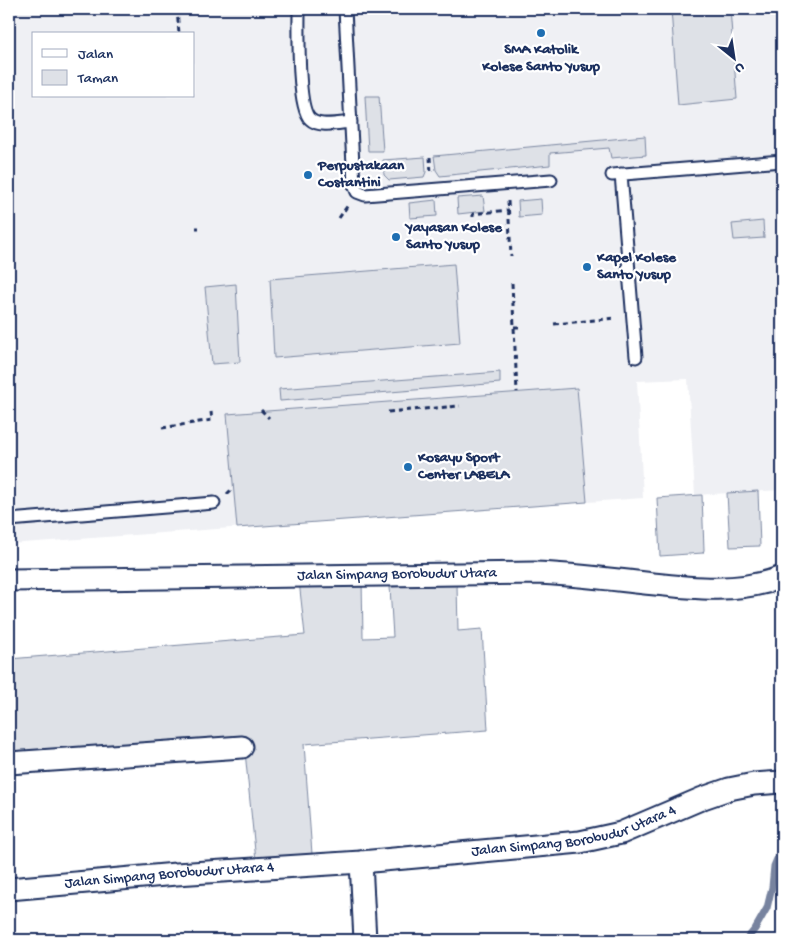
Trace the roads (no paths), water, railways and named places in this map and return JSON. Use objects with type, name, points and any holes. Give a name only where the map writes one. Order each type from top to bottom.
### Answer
[{"type":"street","name":"Jalan Simpang Borobudur Utara","points":[[9,580],[534,573],[566,574],[676,587],[725,589],[769,582],[782,577]]},
{"type":"street","points":[[9,763],[242,747]]},
{"type":"street","name":"Jalan Simpang Borobudur Utara 4","points":[[9,889],[176,874],[360,862],[580,842],[601,838],[639,826],[703,798],[729,790],[754,784],[782,782]]},
{"type":"street","points":[[360,862],[364,940]]},
{"type":"lane","points":[[299,9],[301,90],[306,112],[310,119],[320,124],[351,122]]},
{"type":"lane","points":[[345,9],[354,185],[357,192],[361,194],[551,180]]},
{"type":"lane","points":[[636,357],[616,175],[782,161]]},
{"type":"lane","points":[[9,520],[214,503]]},
{"type":"waterway","points":[[746,940],[767,908],[774,866],[782,847]]},
{"type":"place","name":"SMA Katolik Kolese Santo Yusup","points":[[541,33]]},
{"type":"place","name":"Perpustakaan Costantini","points":[[308,175]]},
{"type":"place","name":"Yayasan Kolese Santo Yusup","points":[[396,237]]},
{"type":"place","name":"Kapel Kolese Santo Yusup","points":[[587,267]]},
{"type":"place","name":"Kosayu Sport Center LABELA","points":[[408,467]]}]
